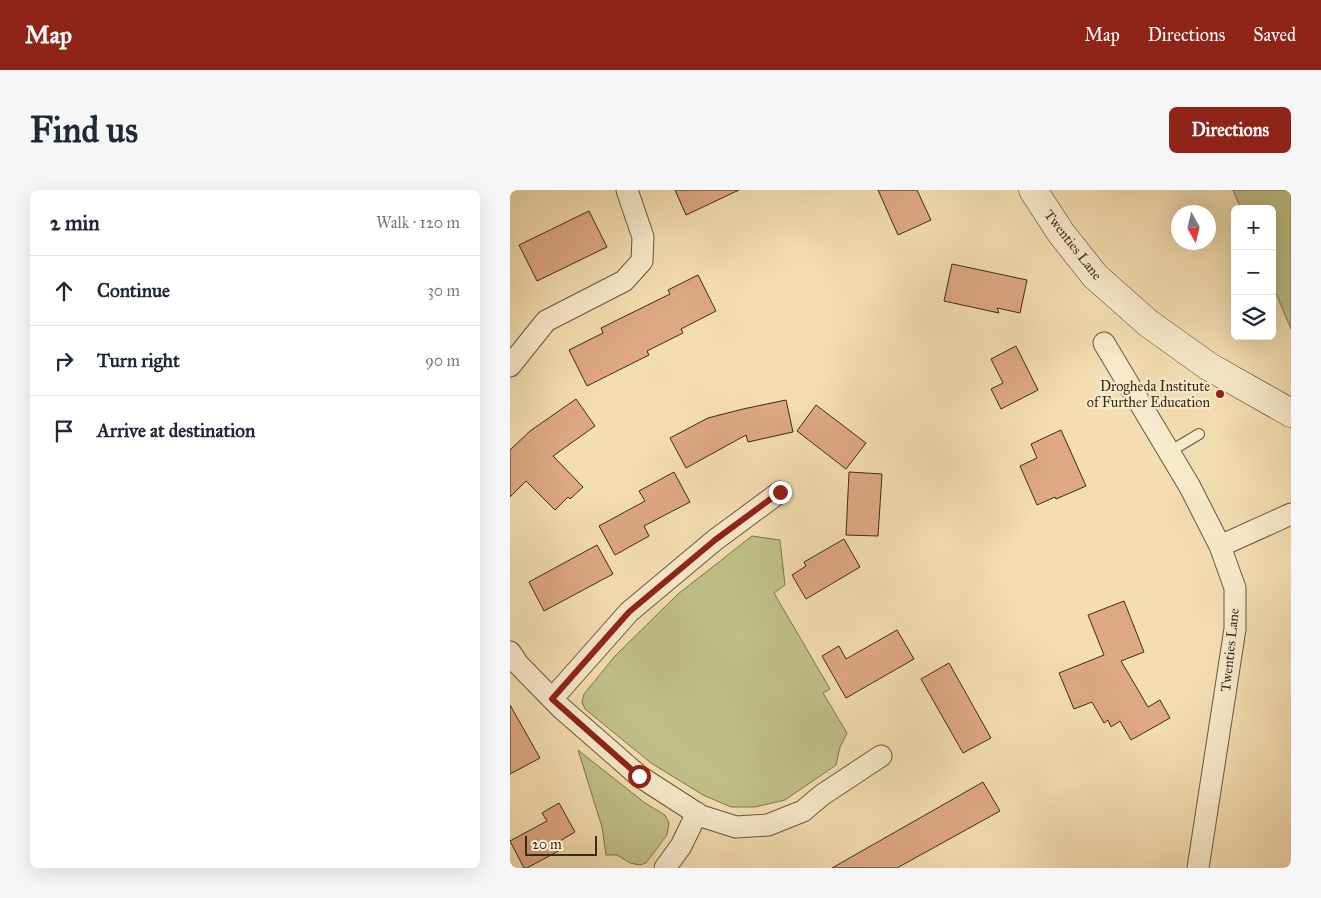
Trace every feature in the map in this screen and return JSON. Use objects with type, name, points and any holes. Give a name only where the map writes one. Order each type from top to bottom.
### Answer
[{"type":"street","points":[[510,366],[546,321],[624,281],[642,261],[643,237],[626,190]]},
{"type":"street","name":"Twenties Lane","points":[[1033,190],[1061,233],[1095,276],[1142,317],[1208,366],[1291,414]]},
{"type":"street","name":"Twenties Lane","points":[[1104,343],[1190,487],[1220,546],[1235,588],[1235,629],[1198,868]]},
{"type":"street","points":[[552,699],[629,612],[715,540],[780,492]]},
{"type":"street","points":[[1220,546],[1291,514]]},
{"type":"street","points":[[510,652],[518,664],[552,699],[639,776],[697,813],[736,827],[768,825],[803,811],[822,795],[881,756]]},
{"type":"street","points":[[666,868],[681,846],[697,813]]},
{"type":"lane","points":[[1169,452],[1199,434]]},
{"type":"shaded area","points":[[1233,190],[1291,190],[1291,329],[1276,293],[1276,205],[1239,205]]},
{"type":"shaded area","points":[[752,536],[780,540],[785,585],[774,593],[830,689],[823,693],[847,733],[840,747],[836,765],[785,800],[755,807],[731,807],[703,795],[651,763],[585,709],[582,702],[584,694],[615,656],[678,594]]},
{"type":"shaded area","points":[[578,750],[645,803],[665,815],[669,823],[667,835],[646,863],[640,865],[630,863],[617,855],[606,855],[602,827]]},
{"type":"building","points":[[675,190],[739,190],[686,215]]},
{"type":"building","points":[[878,190],[917,190],[931,220],[898,235]]},
{"type":"building","points":[[589,211],[607,247],[537,281],[519,245]]},
{"type":"building","points":[[952,264],[1027,280],[1020,313],[997,308],[999,313],[944,301]]},
{"type":"building","points":[[698,275],[716,311],[681,329],[683,333],[647,351],[649,355],[587,386],[569,350],[603,333],[601,328],[670,294],[668,290]]},
{"type":"building","points":[[1016,346],[1038,390],[1001,409],[991,389],[1003,383],[991,359]]},
{"type":"building","points":[[576,399],[595,426],[553,456],[583,487],[570,499],[568,497],[555,510],[526,481],[510,497],[510,450],[530,431]]},
{"type":"building","points":[[786,400],[793,432],[748,442],[746,435],[686,468],[670,438],[708,418]]},
{"type":"building","points":[[816,405],[866,443],[846,469],[797,431]]},
{"type":"building","points":[[1061,430],[1086,486],[1037,505],[1020,466],[1037,458],[1031,444]]},
{"type":"building","points":[[674,472],[690,502],[644,526],[649,536],[615,555],[599,526],[645,501],[639,491]]},
{"type":"building","points":[[849,472],[882,474],[878,536],[846,535]]},
{"type":"building","points":[[844,539],[860,567],[806,599],[792,575],[806,566],[804,562]]},
{"type":"building","points":[[597,545],[613,574],[544,611],[529,582]]},
{"type":"building","points":[[1124,601],[1144,652],[1121,661],[1148,707],[1160,700],[1170,718],[1131,740],[1120,721],[1111,727],[1108,720],[1104,723],[1092,702],[1074,709],[1059,673],[1104,655],[1088,615]]},
{"type":"building","points":[[897,630],[914,659],[846,698],[822,656],[839,646],[846,659]]},
{"type":"building","points":[[949,663],[991,738],[963,753],[921,679]]},
{"type":"building","points":[[510,705],[540,758],[510,774]]},
{"type":"building","points":[[983,782],[1000,811],[897,868],[832,868]]},
{"type":"building","points":[[559,803],[575,832],[558,842],[562,849],[524,868],[510,841],[547,821],[542,813]]},
{"type":"place","name":"Drogheda Institute of Further Education","points":[[1220,394]]},
{"type":"route","points":[[639,776],[552,699],[629,612],[715,540],[780,492]]}]
